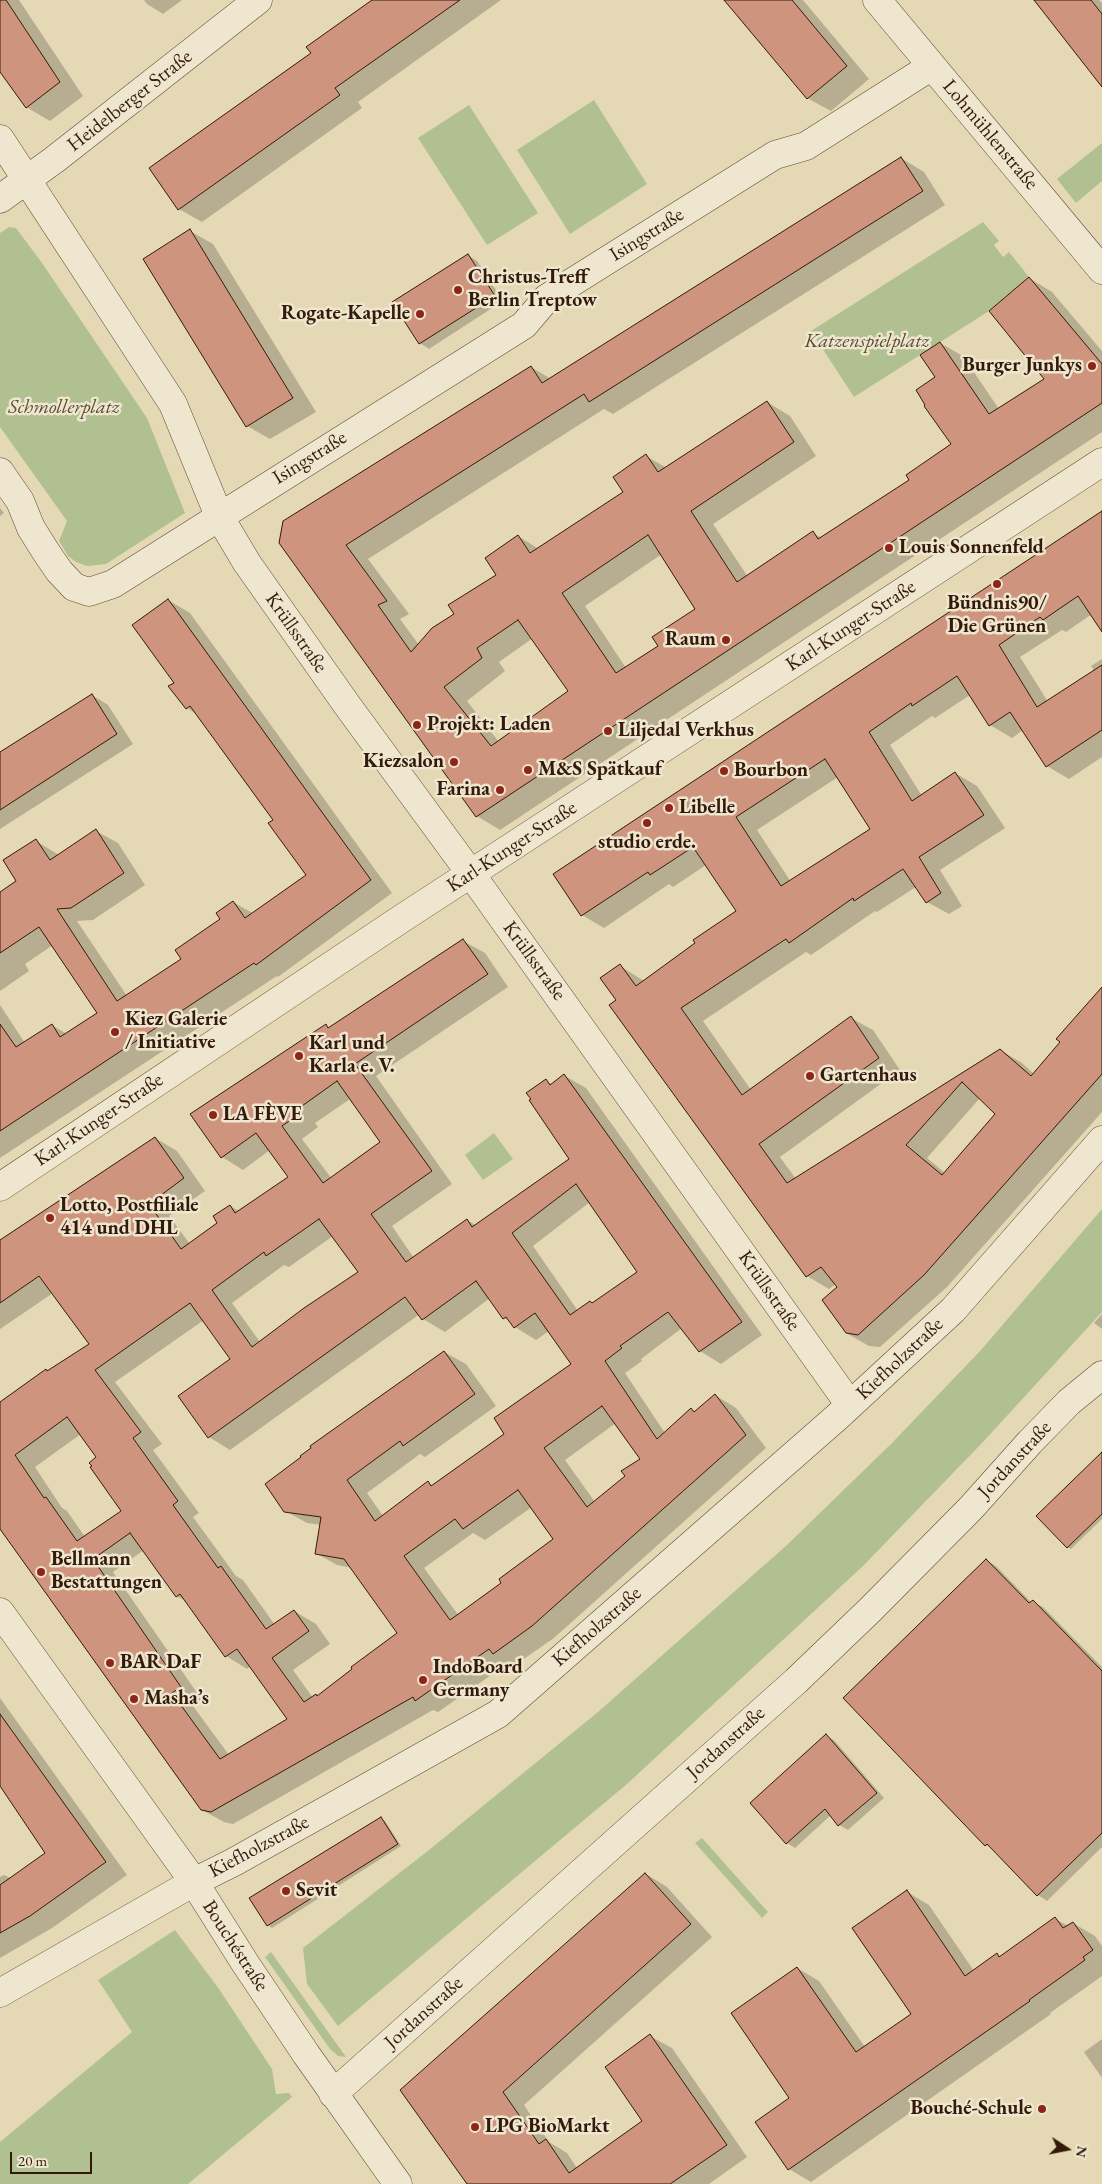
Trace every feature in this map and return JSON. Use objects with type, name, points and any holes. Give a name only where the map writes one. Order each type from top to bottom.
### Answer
[{"type":"street","name":"Heidelberger Straße","points":[[0,199],[258,0]]},
{"type":"street","name":"Lohmühlenstraße","points":[[877,0],[1102,270]]},
{"type":"street","name":"Isingstraße","points":[[219,516],[524,325],[547,298],[775,155],[806,146],[932,66]]},
{"type":"street","points":[[0,139],[173,404],[219,516],[114,584],[89,592],[74,587],[59,571],[31,528],[20,500],[0,472]]},
{"type":"street","name":"Karl-Kunger-Straße","points":[[0,1186],[471,874],[1102,462]]},
{"type":"street","name":"Krüllsstraße","points":[[219,516],[247,563],[346,706],[471,874],[850,1405]]},
{"type":"street","name":"Kiefholzstraße","points":[[0,1993],[194,1882],[241,1858],[498,1714],[850,1405],[954,1310],[1102,1140]]},
{"type":"street","name":"Jordanstraße","points":[[333,2094],[796,1681],[870,1610],[964,1515],[1069,1402],[1102,1375]]},
{"type":"street","name":"Bouchéstraße","points":[[0,1612],[194,1882],[245,1963],[333,2094],[398,2184]]},
{"type":"green space","points":[[594,100],[647,184],[570,234],[517,150]]},
{"type":"green space","points":[[469,105],[538,213],[487,245],[418,138]]},
{"type":"green space","points":[[1102,143],[1102,181],[1076,203],[1057,179]]},
{"type":"green space","name":"Katzenspielplatz","points":[[983,222],[999,241],[994,245],[1003,257],[1009,252],[1029,277],[989,311],[854,397],[811,331]]},
{"type":"green space","name":"Schmollerplatz","points":[[9,227],[16,228],[42,263],[147,418],[185,513],[106,564],[87,566],[76,562],[68,556],[59,541],[67,521],[0,427],[0,233]]},
{"type":"green space","points":[[494,1133],[513,1159],[483,1180],[465,1155]]},
{"type":"green space","points":[[1102,1209],[1102,1312],[983,1442],[863,1566],[627,1784],[338,2026],[307,1984],[303,1948],[429,1850],[598,1712],[787,1545],[892,1443],[981,1350]]},
{"type":"green space","points":[[702,1838],[768,1912],[762,1918],[695,1843]]},
{"type":"green space","points":[[175,1930],[219,1989],[272,2069],[276,2094],[289,2093],[292,2097],[188,2184],[0,2184],[0,2142],[132,2032],[98,1980]]},
{"type":"green space","points":[[271,1952],[346,2057],[338,2056],[330,2049],[265,1957]]},
{"type":"building","points":[[0,0],[6,0],[60,82],[26,108],[0,72]]},
{"type":"building","points":[[372,0],[460,0],[335,88],[340,95],[178,210],[149,168],[311,53],[306,47]]},
{"type":"building","points":[[724,0],[792,0],[847,66],[807,99]]},
{"type":"building","points":[[1034,0],[1091,0],[1102,14],[1102,87]]},
{"type":"building","points":[[901,157],[923,191],[589,402],[584,394],[346,545],[387,601],[378,605],[411,652],[432,628],[454,614],[448,605],[496,575],[485,558],[518,535],[530,553],[623,492],[613,477],[646,454],[658,472],[767,401],[794,442],[691,511],[737,582],[813,531],[818,539],[909,480],[906,475],[951,444],[924,406],[916,390],[935,377],[920,355],[940,342],[989,414],[1044,379],[989,311],[1029,277],[1102,364],[1102,403],[476,817],[279,543],[283,521],[531,366],[542,383]],"holes":[[[648,535],[695,609],[652,637],[658,646],[616,673],[562,593]],[[518,620],[568,691],[491,746],[444,687],[482,658],[477,648]]]},
{"type":"building","points":[[190,229],[293,398],[246,427],[143,259]]},
{"type":"building","name":"Christus-Treff Berlin Treptow","points":[[468,254],[495,296],[419,344],[392,302]]},
{"type":"building","points":[[1102,511],[1102,632],[1078,596],[1043,620],[1040,617],[999,645],[1037,707],[1102,665],[1102,730],[1046,767],[1010,712],[989,726],[957,676],[912,706],[911,703],[869,732],[912,801],[955,772],[984,815],[919,857],[941,893],[926,903],[903,869],[854,901],[853,898],[789,943],[786,939],[681,1008],[742,1095],[851,1016],[879,1058],[759,1144],[787,1183],[1000,1049],[1031,1076],[1060,1042],[1056,1039],[1102,987],[1102,1074],[924,1275],[858,1335],[846,1333],[822,1300],[837,1287],[821,1267],[806,1277],[609,1005],[616,1000],[600,978],[620,964],[636,986],[695,943],[693,940],[736,911],[693,847],[650,875],[648,872],[581,916],[553,874]],"holes":[[[825,759],[870,829],[781,886],[736,817]],[[962,1082],[995,1114],[942,1175],[906,1145]]]},
{"type":"building","points":[[168,599],[371,880],[256,965],[254,963],[0,1131],[0,1024],[16,1047],[52,1024],[60,1037],[97,1013],[39,927],[0,953],[0,892],[16,881],[3,860],[36,839],[50,860],[96,829],[124,873],[71,908],[57,909],[117,1001],[181,959],[175,950],[220,919],[216,913],[233,901],[245,918],[306,875],[268,823],[273,820],[190,706],[186,709],[168,686],[174,683],[132,625]]},
{"type":"building","points":[[92,694],[117,734],[0,810],[0,752]]},
{"type":"building","points":[[463,939],[488,974],[355,1064],[432,1171],[371,1214],[406,1262],[467,1219],[472,1227],[569,1159],[526,1093],[546,1079],[550,1085],[564,1074],[742,1322],[699,1352],[668,1312],[620,1346],[622,1348],[605,1361],[657,1439],[691,1408],[694,1412],[715,1394],[746,1435],[532,1626],[493,1654],[489,1649],[415,1701],[413,1697],[211,1812],[201,1810],[0,1529],[0,1402],[46,1369],[47,1371],[89,1344],[39,1276],[0,1303],[0,1240],[155,1137],[184,1178],[149,1204],[181,1249],[217,1223],[213,1216],[230,1205],[235,1213],[288,1177],[256,1133],[221,1158],[190,1114],[326,1024],[328,1028]],"holes":[[[337,1081],[380,1142],[323,1183],[282,1126],[298,1115],[295,1111]],[[576,1184],[637,1272],[592,1303],[590,1301],[570,1315],[512,1233]],[[319,1219],[358,1272],[304,1308],[252,1347],[212,1290],[264,1252],[266,1256]],[[476,1281],[503,1319],[506,1317],[514,1328],[535,1313],[571,1364],[494,1418],[504,1434],[431,1486],[428,1481],[375,1521],[347,1480],[400,1441],[403,1446],[475,1394],[444,1351],[310,1446],[311,1448],[301,1457],[265,1484],[284,1512],[321,1517],[315,1554],[344,1559],[397,1633],[351,1667],[352,1669],[317,1696],[316,1694],[304,1702],[272,1658],[309,1631],[294,1610],[266,1629],[221,1566],[218,1568],[173,1505],[178,1501],[133,1438],[141,1432],[95,1370],[190,1303],[230,1359],[178,1396],[208,1438],[405,1297],[422,1320]],[[602,1406],[640,1459],[621,1471],[625,1476],[587,1507],[544,1448]],[[67,1417],[96,1457],[89,1463],[92,1466],[90,1467],[121,1511],[77,1541],[46,1497],[44,1498],[15,1455]],[[518,1490],[553,1539],[499,1579],[501,1583],[450,1620],[404,1556],[455,1519],[463,1529]],[[130,1533],[176,1597],[180,1594],[225,1657],[237,1649],[287,1719],[220,1759],[172,1693],[181,1687],[93,1559]]]},
{"type":"building","points":[[1102,1452],[1102,1514],[1067,1548],[1036,1516]]},
{"type":"building","points":[[986,1559],[1029,1603],[1033,1600],[1102,1671],[1102,1833],[1037,1896],[987,1844],[985,1846],[843,1698]]},
{"type":"building","points":[[0,1714],[106,1862],[30,1916],[0,1933],[0,1885],[45,1853],[0,1786]]},
{"type":"building","points":[[826,1734],[877,1793],[838,1826],[825,1809],[786,1844],[750,1803]]},
{"type":"building","points":[[381,1817],[398,1844],[267,1926],[249,1898]]},
{"type":"building","points":[[645,1873],[691,1924],[503,2092],[539,2144],[546,2139],[569,2173],[642,2121],[605,2067],[650,2034],[727,2145],[670,2184],[467,2184],[400,2090]]},
{"type":"building","points":[[907,1890],[965,1976],[997,1953],[999,1957],[1055,1917],[1063,1928],[1073,1922],[1093,1950],[1083,1957],[1085,1960],[1030,2001],[788,2170],[755,2122],[789,2098],[731,2013],[797,1967],[856,2052],[911,2014],[852,1928]]},
{"type":"place","name":"Christus-Treff Berlin Treptow","points":[[458,290]]},
{"type":"place","name":"Rogate-Kapelle","points":[[420,314]]},
{"type":"place","name":"Burger Junkys","points":[[1092,366]]},
{"type":"place","name":"Louis Sonnenfeld","points":[[889,548]]},
{"type":"place","name":"Bündnis90/ Die Grünen","points":[[997,584]]},
{"type":"place","name":"Raum","points":[[726,640]]},
{"type":"place","name":"Projekt: Laden","points":[[417,725]]},
{"type":"place","name":"Liljedal Verkhus","points":[[608,731]]},
{"type":"place","name":"Kiezsalon","points":[[454,762]]},
{"type":"place","name":"M&S Spätkauf","points":[[528,770]]},
{"type":"place","name":"Bourbon","points":[[724,771]]},
{"type":"place","name":"Farina","points":[[500,790]]},
{"type":"place","name":"Libelle","points":[[669,808]]},
{"type":"place","name":"studio erde.","points":[[647,823]]},
{"type":"place","name":"Kiez Galerie / Initiative","points":[[115,1032]]},
{"type":"place","name":"Karl und Karla e. V.","points":[[299,1056]]},
{"type":"place","name":"Gartenhaus","points":[[810,1076]]},
{"type":"place","name":"LA FÈVE","points":[[213,1115]]},
{"type":"place","name":"Lotto, Postfiliale 414 und DHL","points":[[50,1218]]},
{"type":"place","name":"Bellmann Bestattungen","points":[[41,1572]]},
{"type":"place","name":"BAR DaF","points":[[110,1663]]},
{"type":"place","name":"IndoBoard Germany","points":[[423,1680]]},
{"type":"place","name":"Masha’s","points":[[134,1699]]},
{"type":"place","name":"Sevit","points":[[286,1891]]},
{"type":"place","name":"Bouché-Schule","points":[[1042,2109]]},
{"type":"place","name":"LPG BioMarkt","points":[[475,2127]]}]
